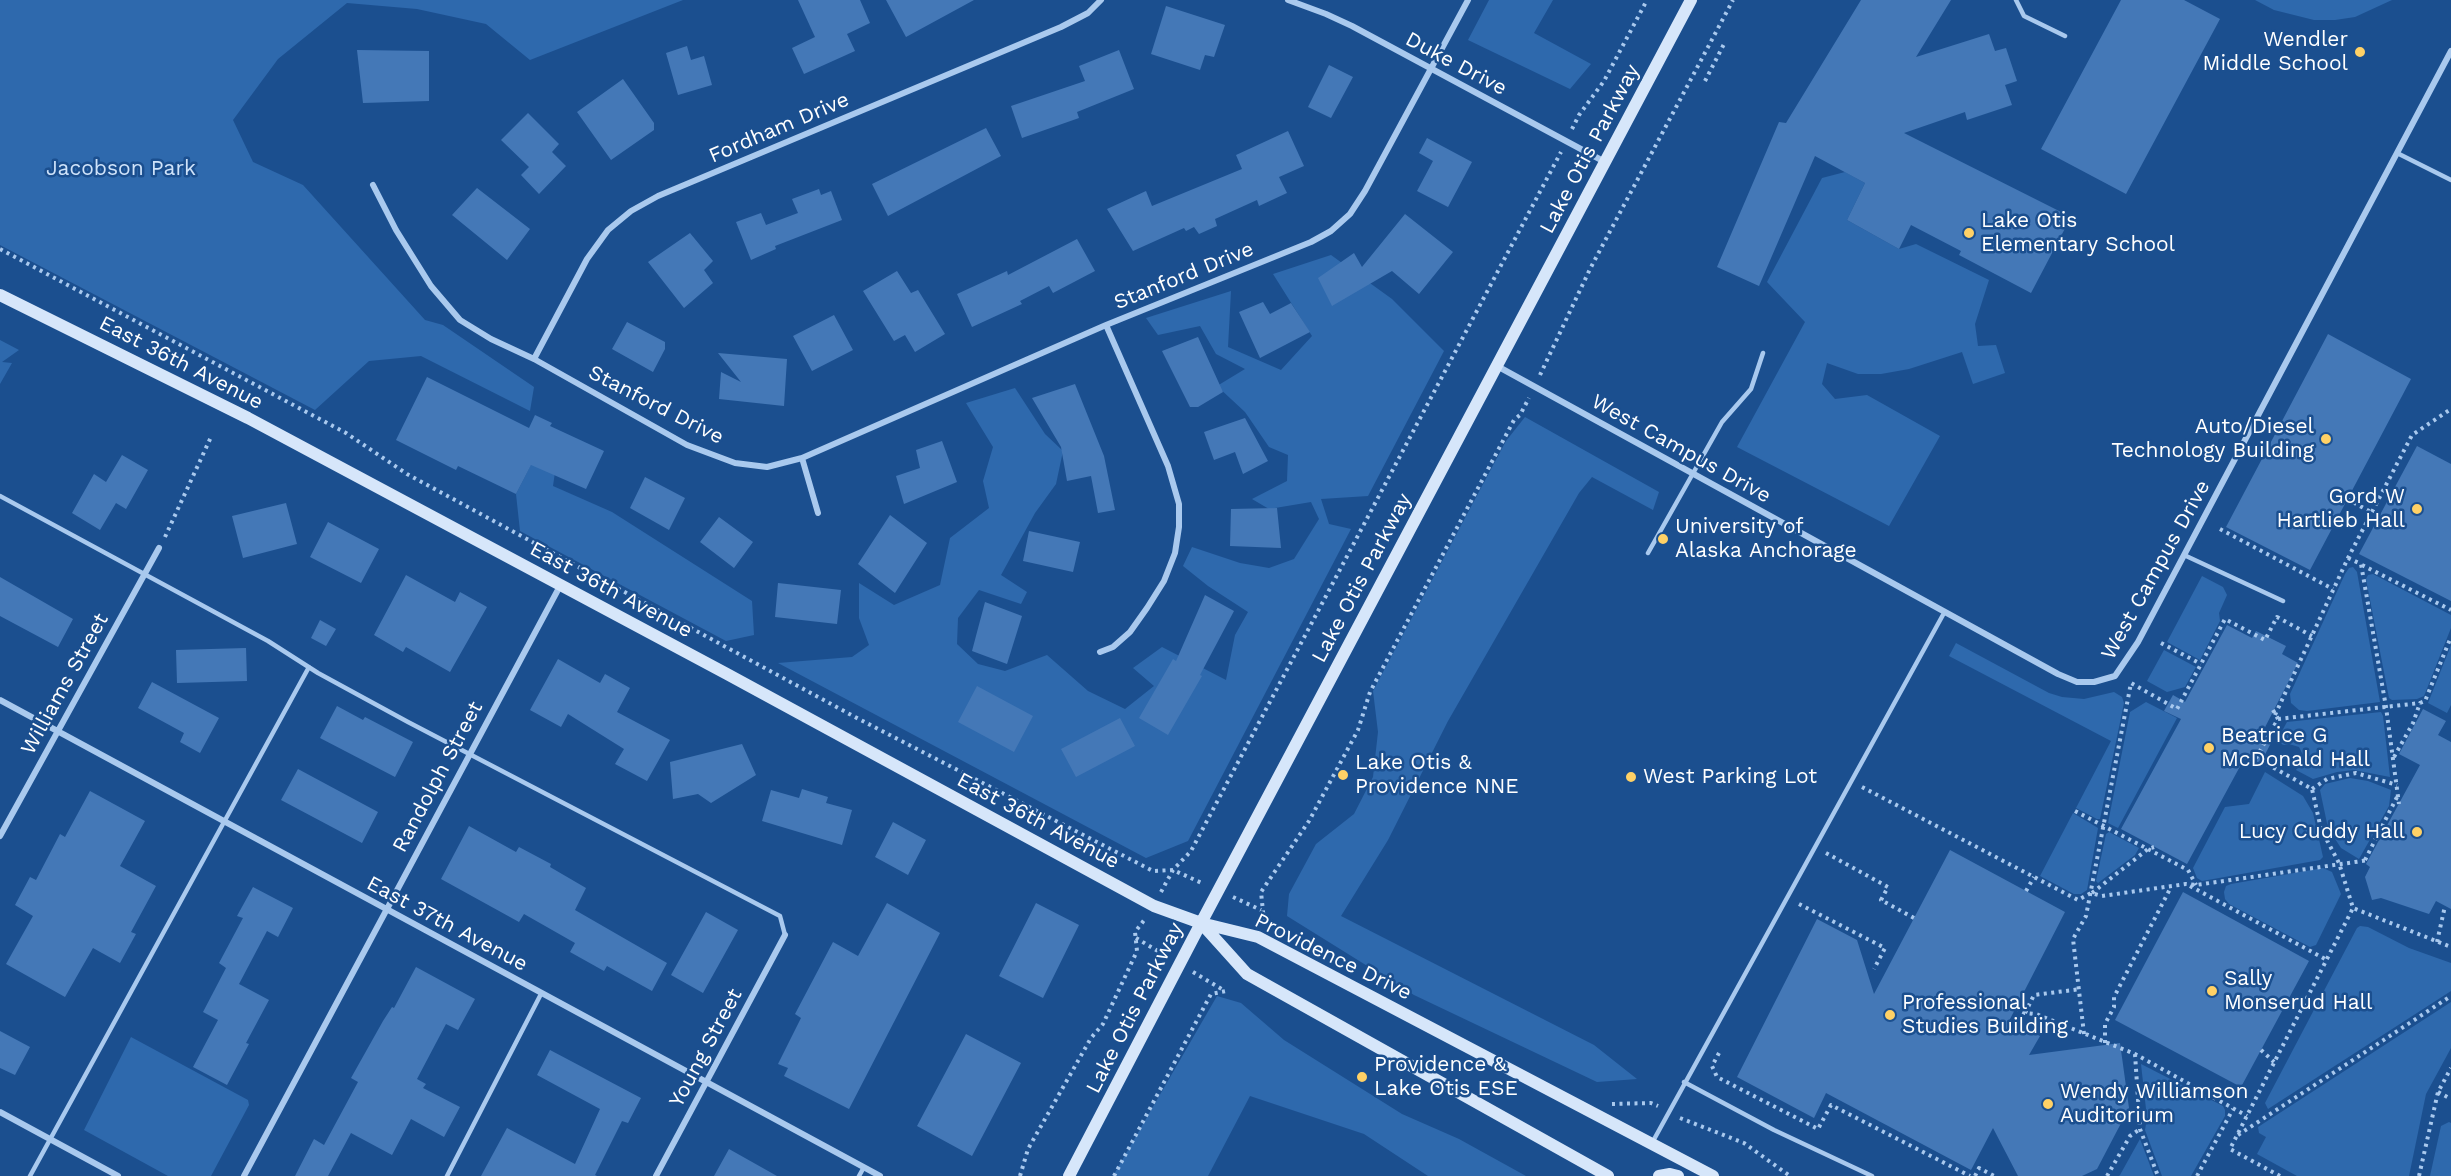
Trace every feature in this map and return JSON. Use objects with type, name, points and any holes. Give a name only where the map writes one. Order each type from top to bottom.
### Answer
[{"type":"main road","name":"Lake Otis Parkway","points":[[1069,1176],[1691,0]]},
{"type":"main road","name":"East 36th Avenue","points":[[0,295],[248,418],[737,679],[1154,906],[1201,923]]},
{"type":"main road","name":"Providence Drive","points":[[1201,923],[1258,937],[1713,1176]]},
{"type":"main road","name":"Providence Drive","points":[[1201,923],[1247,974],[1608,1176]]},
{"type":"main road","points":[[1659,1176],[1670,1174],[1678,1176]]},
{"type":"street","name":"Fordham Drive","points":[[534,359],[587,259],[608,230],[631,211],[658,196],[1062,27],[1088,13],[1101,0]]},
{"type":"street","name":"Duke Drive","points":[[1288,0],[1343,22],[1605,162]]},
{"type":"street","name":"Stanford Drive","points":[[373,185],[396,230],[431,286],[460,320],[687,445],[735,463],[767,467],[802,458],[1106,325],[1311,242],[1331,231],[1350,214],[1468,0]]},
{"type":"street","name":"West Campus Drive","points":[[1497,366],[2058,674],[2077,682],[2094,682],[2115,676],[2125,664],[2184,555],[2451,51]]},
{"type":"street","points":[[1101,651],[1113,647],[1130,632],[1147,608],[1164,580],[1175,553],[1179,527],[1179,504],[1168,466],[1106,325]]},
{"type":"street","points":[[802,458],[818,513]]},
{"type":"street","name":"Williams Street","points":[[0,836],[159,548]]},
{"type":"street","name":"Randolph Street","points":[[244,1176],[560,586]]},
{"type":"street","name":"East 37th Avenue","points":[[0,700],[880,1176]]},
{"type":"street","name":"Young Street","points":[[656,1176],[785,935]]},
{"type":"street","points":[[0,1112],[118,1176]]},
{"type":"lane","points":[[2016,0],[2024,16],[2065,36]]},
{"type":"lane","points":[[2397,153],[2451,180]]},
{"type":"lane","points":[[1648,553],[1722,422],[1751,389],[1763,353]]},
{"type":"lane","points":[[0,496],[268,641],[309,667],[469,754],[780,916],[785,935]]},
{"type":"lane","points":[[2184,555],[2283,601]]},
{"type":"lane","points":[[1652,1143],[1944,613]]},
{"type":"lane","points":[[30,1176],[309,667]]},
{"type":"lane","points":[[447,1176],[541,994]]},
{"type":"lane","points":[[1684,1082],[1774,1130],[1872,1176]]},
{"type":"lane","points":[[859,1176],[864,1167]]},
{"type":"path","points":[[0,249],[346,433],[407,474],[855,717],[1153,871],[1173,870],[1191,851],[1579,116],[1604,81],[1647,0]]},
{"type":"path","points":[[1542,372],[1590,268],[1733,0]]},
{"type":"path","points":[[1705,81],[1724,44]]},
{"type":"path","points":[[2280,1176],[2229,1149],[2353,908],[2339,862],[2320,829],[2312,789],[2256,758],[2333,589],[2412,435],[2451,409]]},
{"type":"path","points":[[1264,922],[1261,892],[1309,821],[1358,730],[1370,692],[1514,420],[1520,415]]},
{"type":"path","points":[[159,548],[211,437]]},
{"type":"path","points":[[2347,499],[2371,512]]},
{"type":"path","points":[[2220,529],[2333,589]]},
{"type":"path","points":[[2348,558],[2451,610]]},
{"type":"path","points":[[2361,564],[2386,706],[2399,804]]},
{"type":"path","points":[[2084,1034],[2073,939],[2086,916],[2131,683],[2177,709],[2225,619],[2265,640],[2277,617],[2312,636]]},
{"type":"path","points":[[2275,715],[2425,701],[2451,637]]},
{"type":"path","points":[[2161,643],[2201,664]]},
{"type":"path","points":[[2393,758],[2413,723],[2420,703]]},
{"type":"path","points":[[2312,789],[2326,779],[2356,773],[2397,785]]},
{"type":"path","points":[[1865,779],[1861,787],[2078,900],[2154,847]]},
{"type":"path","points":[[2091,893],[2102,896],[2186,884],[2196,885],[2339,862],[2367,860],[2398,797]]},
{"type":"path","points":[[2075,811],[2188,870],[2196,885]]},
{"type":"path","points":[[1826,853],[1888,887],[1881,900],[1914,918]]},
{"type":"path","points":[[2026,891],[2034,877]]},
{"type":"path","points":[[2186,884],[2327,960]]},
{"type":"path","points":[[2105,1043],[2105,1024],[2114,1006],[2114,997],[2172,886]]},
{"type":"path","points":[[1794,914],[1800,903],[1885,948],[1874,969]]},
{"type":"path","points":[[2437,942],[2445,906]]},
{"type":"path","points":[[2353,908],[2451,947]]},
{"type":"path","points":[[1020,1176],[1029,1149],[1091,1038],[1103,1024],[1137,951],[1135,938]]},
{"type":"path","points":[[2025,1013],[2034,995],[2080,989]]},
{"type":"path","points":[[1114,1176],[1211,994],[1226,991]]},
{"type":"path","points":[[2237,1136],[2451,996]]},
{"type":"path","points":[[2016,1008],[2135,1054],[2247,1116]]},
{"type":"path","points":[[1723,1046],[1712,1066],[1717,1077],[1818,1130],[1831,1105],[1970,1176]]},
{"type":"path","points":[[2261,1050],[2274,1062]]},
{"type":"path","points":[[2135,1054],[2140,1129],[2158,1176]]},
{"type":"path","points":[[2419,1176],[2438,1092],[2451,1068]]},
{"type":"path","points":[[2438,1092],[2451,1099]]},
{"type":"path","points":[[2197,1176],[2233,1109]]},
{"type":"path","points":[[1679,1117],[1744,1143],[1790,1176]]},
{"type":"path","points":[[2107,1176],[2130,1136],[2140,1129]]},
{"type":"path","points":[[1975,1176],[1979,1168],[1994,1176]]},
{"type":"green space","name":"Jacobson Park","points":[[0,0],[683,0],[530,60],[486,24],[417,9],[347,3],[278,59],[233,120],[253,162],[303,185],[425,320],[443,325],[534,387],[530,411],[421,356],[369,361],[315,410],[0,245]]},
{"type":"green space","points":[[1489,0],[1553,0],[1534,33],[1591,64],[1570,89],[1468,40]]},
{"type":"green space","points":[[2255,0],[2392,0],[2355,17],[2314,20],[2274,10]]},
{"type":"green space","points":[[1845,172],[1865,183],[1847,220],[1899,249],[1916,244],[1989,280],[1975,324],[1978,346],[1996,345],[2005,373],[1973,384],[1962,352],[1909,369],[1881,374],[1858,374],[1827,363],[1822,384],[1835,399],[1867,395],[1940,436],[1889,526],[1737,447],[1805,322],[1767,282],[1822,178]]},
{"type":"green space","points":[[1331,255],[1392,299],[1444,351],[1368,496],[1321,499],[1329,524],[1351,529],[1188,841],[1146,858],[778,663],[852,657],[869,645],[859,618],[859,583],[894,605],[940,585],[950,538],[989,508],[983,481],[993,447],[966,403],[1015,388],[1045,434],[1063,451],[1056,484],[1035,513],[1001,575],[1027,592],[1021,604],[979,590],[958,618],[957,644],[978,664],[1005,671],[1047,655],[1088,691],[1125,709],[1154,686],[1133,668],[1162,647],[1226,680],[1235,635],[1248,612],[1208,586],[1183,566],[1192,547],[1240,563],[1269,568],[1294,559],[1319,519],[1311,502],[1269,509],[1252,499],[1287,481],[1288,455],[1269,447],[1245,412],[1217,386],[1245,369],[1216,354],[1200,326],[1158,335],[1146,318],[1231,291],[1228,347],[1281,370],[1312,336],[1273,274]]},
{"type":"green space","points":[[0,340],[19,350],[2,362],[12,363],[0,384]]},
{"type":"green space","points":[[1525,417],[1659,492],[1653,510],[1592,477],[1579,493],[1448,721],[1388,840],[1341,916],[1594,1045],[1637,1079],[1597,1082],[1414,995],[1287,916],[1289,894],[1316,844],[1354,814],[1373,777],[1378,732],[1373,691],[1506,441]]},
{"type":"green space","points":[[546,435],[557,458],[553,486],[612,512],[752,601],[754,635],[726,641],[520,531],[516,494]]},
{"type":"green space","points":[[2353,567],[2357,572],[2380,702],[2299,710],[2291,703],[2290,694],[2345,574],[2349,568]]},
{"type":"green space","points":[[2373,574],[2451,615],[2451,628],[2424,696],[2417,699],[2392,700],[2389,698],[2366,579],[2368,575]]},
{"type":"green space","points":[[2202,576],[2223,587],[2227,595],[2219,613],[2220,621],[2200,660],[2167,642]]},
{"type":"green space","points":[[1956,643],[2049,693],[2084,699],[2114,692],[2122,697],[2124,703],[2100,819],[2076,808],[2111,741],[1949,656]]},
{"type":"green space","points":[[2451,645],[2451,705],[2447,713],[2428,703]]},
{"type":"green space","points":[[2164,650],[2196,667],[2185,687],[2167,692],[2147,681]]},
{"type":"green space","points":[[2146,702],[2177,718],[2118,828],[2108,823],[2130,712]]},
{"type":"green space","points":[[2381,712],[2390,777],[2354,770],[2313,779],[2296,770],[2303,760],[2299,747],[2276,742],[2287,722]]},
{"type":"green space","points":[[2265,772],[2303,796],[2313,813],[2323,857],[2320,860],[2202,881],[2197,878],[2193,868],[2225,807],[2249,804]]},
{"type":"green space","points":[[2350,778],[2368,781],[2391,790],[2389,806],[2359,859],[2341,848],[2328,828],[2320,790],[2325,784]]},
{"type":"green space","points":[[2073,813],[2098,828],[2087,890],[2081,894],[2074,894],[2040,876]]},
{"type":"green space","points":[[2109,832],[2139,848],[2135,855],[2098,883],[2096,881],[2106,834]]},
{"type":"green space","points":[[2323,868],[2332,872],[2341,894],[2316,945],[2310,947],[2229,904],[2225,899],[2226,886],[2231,884]]},
{"type":"green space","points":[[2360,926],[2368,927],[2409,948],[2451,963],[2451,991],[2268,1109],[2265,1103]]},
{"type":"green space","points":[[1217,996],[1241,1003],[1284,1040],[1402,1114],[1459,1139],[1526,1176],[1428,1176],[1364,1134],[1250,1096],[1208,1176],[1113,1176]]},
{"type":"green space","points":[[2451,1002],[2451,1048],[2426,1094],[2409,1176],[2297,1176],[2257,1154],[2266,1137],[2259,1133],[2258,1127]]},
{"type":"green space","points":[[131,1037],[248,1100],[249,1105],[211,1176],[168,1176],[84,1130]]},
{"type":"green space","points":[[2141,1064],[2223,1106],[2225,1110],[2225,1116],[2191,1176],[2162,1176],[2145,1130],[2147,1118]]},
{"type":"green space","points":[[2451,1123],[2451,1176],[2430,1176],[2441,1126]]},
{"type":"green space","points":[[2140,1139],[2154,1176],[2119,1176],[2120,1175]]},
{"type":"building","points":[[798,0],[860,0],[870,23],[847,34],[855,51],[804,74],[792,48],[815,37]]},
{"type":"building","points":[[886,0],[974,0],[906,37]]},
{"type":"building","name":"Lake Otis Elementary School","points":[[1861,0],[1951,0],[1916,57],[1989,34],[1995,51],[2006,48],[2017,81],[2005,85],[2012,105],[1967,120],[1965,112],[1904,133],[2071,217],[2031,293],[1959,255],[1961,251],[1911,225],[1899,249],[1847,220],[1865,183],[1815,156],[1759,286],[1717,267],[1779,122],[1786,123]]},
{"type":"building","points":[[2121,0],[2184,0],[2220,19],[2126,194],[2041,149]]},
{"type":"building","points":[[1166,6],[1225,25],[1214,57],[1205,55],[1200,70],[1151,54]]},
{"type":"building","points":[[687,46],[691,60],[704,56],[712,85],[678,95],[666,53]]},
{"type":"building","points":[[357,50],[429,51],[429,101],[363,103]]},
{"type":"building","points":[[1119,50],[1134,89],[1077,112],[1079,118],[1022,138],[1011,106],[1085,81],[1079,66]]},
{"type":"building","points":[[1329,65],[1353,77],[1331,118],[1308,107]]},
{"type":"building","points":[[623,79],[654,123],[654,130],[611,160],[577,112]]},
{"type":"building","points":[[528,113],[559,144],[552,152],[566,166],[539,194],[521,175],[529,167],[501,140]]},
{"type":"building","points":[[986,128],[1001,156],[888,216],[872,184]]},
{"type":"building","points":[[1288,131],[1304,166],[1279,177],[1287,193],[1259,206],[1257,200],[1215,219],[1217,226],[1199,234],[1194,227],[1186,231],[1184,228],[1133,251],[1107,209],[1146,191],[1152,206],[1242,169],[1236,155]]},
{"type":"building","points":[[1427,138],[1472,162],[1448,207],[1417,191],[1433,161],[1419,153]]},
{"type":"building","points":[[477,188],[530,229],[507,260],[452,215]]},
{"type":"building","points":[[819,189],[821,195],[831,191],[842,220],[775,246],[776,249],[751,260],[736,222],[761,213],[766,225],[798,213],[792,199]]},
{"type":"building","points":[[1405,214],[1453,252],[1419,294],[1392,271],[1332,306],[1318,278],[1354,253],[1362,267]]},
{"type":"building","points":[[690,233],[713,261],[704,270],[713,283],[684,308],[648,262]]},
{"type":"building","points":[[1077,239],[1095,271],[1053,293],[1049,286],[1020,301],[1022,304],[972,327],[957,294],[1007,271],[1008,275]]},
{"type":"building","points":[[897,271],[911,293],[918,290],[945,334],[915,352],[905,335],[894,341],[863,291]]},
{"type":"building","points":[[1263,302],[1270,314],[1291,303],[1310,332],[1260,358],[1239,312]]},
{"type":"building","points":[[834,315],[853,350],[812,371],[793,336]]},
{"type":"building","points":[[627,322],[665,342],[665,349],[653,372],[612,349]]},
{"type":"building","name":"Auto/Diesel Technology Building","points":[[2328,334],[2411,379],[2310,570],[2226,527]]},
{"type":"building","points":[[1198,337],[1223,392],[1198,407],[1190,407],[1162,351]]},
{"type":"building","points":[[718,353],[787,359],[784,406],[719,399],[721,372],[741,382]]},
{"type":"building","points":[[427,377],[529,428],[535,415],[552,423],[550,426],[604,451],[586,489],[531,465],[516,494],[458,466],[456,470],[396,440]]},
{"type":"building","points":[[1075,384],[1104,456],[1115,510],[1098,513],[1091,476],[1067,481],[1061,447],[1032,398]]},
{"type":"building","points":[[1245,418],[1268,461],[1243,474],[1235,452],[1214,460],[1204,432]]},
{"type":"building","points":[[942,441],[957,482],[904,504],[896,476],[920,468],[916,450]]},
{"type":"building","name":"Gord W Hartlieb Hall","points":[[2417,446],[2451,464],[2451,601],[2359,554]]},
{"type":"building","points":[[122,455],[148,470],[126,509],[116,503],[100,530],[72,513],[94,474],[106,482]]},
{"type":"building","points":[[645,477],[685,498],[669,530],[630,508]]},
{"type":"building","points":[[286,503],[297,544],[243,558],[232,516]]},
{"type":"building","points":[[1277,508],[1281,548],[1230,546],[1231,509]]},
{"type":"building","points":[[890,515],[927,543],[895,593],[858,564]]},
{"type":"building","points":[[719,517],[753,542],[734,568],[700,542]]},
{"type":"building","points":[[328,522],[379,549],[361,583],[310,557]]},
{"type":"building","points":[[1029,531],[1080,542],[1073,572],[1023,561]]},
{"type":"building","points":[[406,575],[455,602],[460,592],[487,607],[450,672],[406,647],[403,652],[374,635]]},
{"type":"building","points":[[0,577],[73,619],[58,647],[0,616]]},
{"type":"building","points":[[778,583],[841,590],[837,624],[775,617]]},
{"type":"building","points":[[1205,595],[1234,611],[1200,675],[1202,676],[1168,735],[1139,718],[1173,659],[1176,661]]},
{"type":"building","points":[[985,602],[1022,616],[1007,664],[972,651]]},
{"type":"building","points":[[320,620],[336,629],[326,646],[311,638]]},
{"type":"building","name":"Beatrice G McDonald Hall","points":[[2227,625],[2252,638],[2256,631],[2286,646],[2282,654],[2298,663],[2260,737],[2271,743],[2259,766],[2244,759],[2187,864],[2121,829],[2181,719],[2164,711],[2173,695],[2185,702]]},
{"type":"building","points":[[246,648],[247,681],[177,683],[176,650]]},
{"type":"building","points":[[558,659],[600,683],[605,674],[630,688],[617,712],[670,740],[647,781],[615,764],[624,749],[568,714],[561,727],[530,710]]},
{"type":"building","points":[[152,682],[219,718],[200,753],[180,742],[184,733],[138,708]]},
{"type":"building","points":[[977,686],[1033,716],[1014,752],[958,722]]},
{"type":"building","points":[[337,706],[363,720],[365,717],[413,742],[395,777],[320,738]]},
{"type":"building","name":"Lucy Cuddy Hall","points":[[2423,709],[2446,721],[2438,735],[2451,742],[2451,909],[2436,901],[2429,914],[2381,898],[2372,900],[2365,877],[2370,867],[2366,864],[2420,765],[2399,754]]},
{"type":"building","points":[[1120,718],[1135,746],[1076,777],[1061,749]]},
{"type":"building","points":[[742,744],[756,775],[711,803],[698,794],[673,799],[670,762]]},
{"type":"building","points":[[298,769],[378,812],[362,843],[281,800]]},
{"type":"building","points":[[802,789],[828,797],[826,803],[852,810],[842,845],[762,821],[771,790],[799,798]]},
{"type":"building","points":[[90,791],[145,821],[120,866],[156,886],[131,932],[136,934],[120,963],[93,948],[65,997],[6,964],[33,916],[15,905],[30,877],[36,880],[60,834],[65,837]]},
{"type":"building","points":[[893,822],[926,840],[908,875],[875,857]]},
{"type":"building","points":[[469,826],[516,852],[519,847],[551,864],[550,867],[586,888],[575,910],[667,963],[652,991],[607,966],[604,971],[570,952],[575,943],[524,914],[519,922],[441,879]]},
{"type":"building","name":"Professional Studies Building","points":[[1950,850],[2065,912],[2009,1021],[2040,1036],[2029,1055],[2120,1043],[2129,1108],[2097,1169],[2082,1176],[2018,1176],[1993,1128],[1971,1170],[1826,1093],[1814,1118],[1737,1077],[1817,919],[1857,940],[1874,994]]},
{"type":"building","points":[[253,887],[293,908],[278,937],[267,931],[239,984],[269,1000],[227,1085],[193,1067],[218,1020],[203,1012],[226,968],[219,963],[243,918],[237,916]]},
{"type":"building","name":"Sally Monserud Hall","points":[[2183,892],[2309,961],[2241,1087],[2115,1020]]},
{"type":"building","points":[[887,903],[940,933],[849,1109],[784,1076],[788,1068],[778,1064],[801,1018],[795,1014],[833,942],[858,956]]},
{"type":"building","points":[[1036,903],[1079,925],[1043,998],[999,976]]},
{"type":"building","points":[[706,912],[738,930],[703,993],[671,975]]},
{"type":"building","points":[[416,967],[475,999],[458,1030],[446,1024],[417,1079],[426,1084],[423,1088],[460,1107],[444,1137],[411,1119],[392,1155],[351,1133],[328,1176],[295,1176],[314,1139],[324,1145],[358,1082],[351,1078]]},
{"type":"building","points":[[0,1031],[30,1047],[15,1075],[0,1068]]},
{"type":"building","points":[[966,1034],[1021,1063],[972,1156],[917,1126]]},
{"type":"building","points":[[550,1050],[641,1098],[628,1123],[622,1121],[595,1175],[597,1176],[481,1176],[507,1128],[575,1164],[600,1109],[537,1075]]},
{"type":"building","points":[[729,1149],[777,1176],[714,1176]]},
{"type":"place","name":"Wendler Middle School","points":[[2360,52]]},
{"type":"place","name":"Lake Otis Elementary School","points":[[1969,233]]},
{"type":"place","name":"Auto/Diesel Technology Building","points":[[2326,439]]},
{"type":"place","name":"Gord W Hartlieb Hall","points":[[2417,509]]},
{"type":"place","name":"University of Alaska Anchorage","points":[[1663,539]]},
{"type":"place","name":"Beatrice G McDonald Hall","points":[[2209,748]]},
{"type":"place","name":"Lake Otis & Providence NNE","points":[[1343,775]]},
{"type":"place","name":"West Parking Lot","points":[[1631,777]]},
{"type":"place","name":"Lucy Cuddy Hall","points":[[2417,832]]},
{"type":"place","name":"Sally Monserud Hall","points":[[2212,991]]},
{"type":"place","name":"Professional Studies Building","points":[[1890,1015]]},
{"type":"place","name":"Providence & Lake Otis ESE","points":[[1362,1077]]},
{"type":"place","name":"Wendy Williamson Auditorium","points":[[2048,1104]]}]
